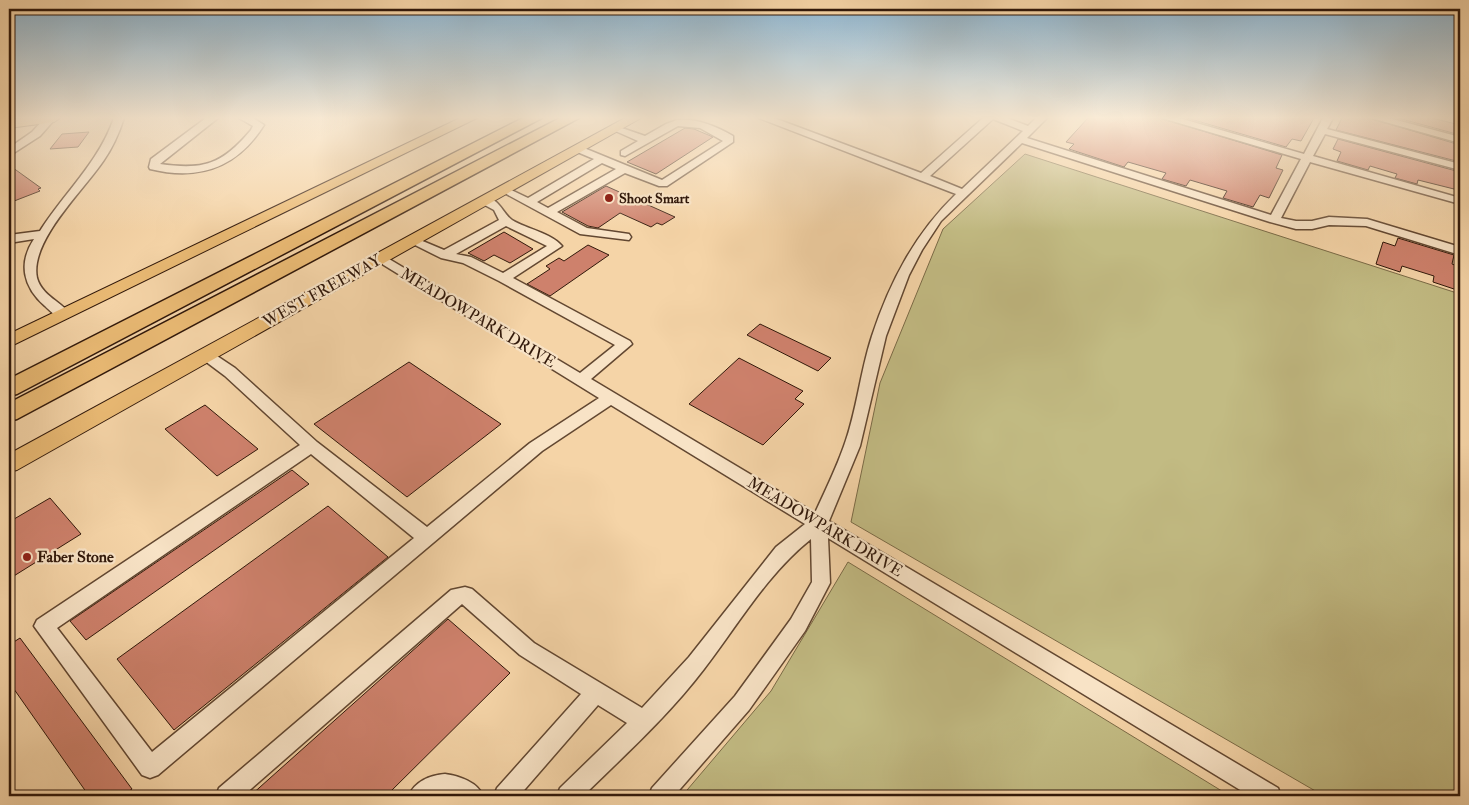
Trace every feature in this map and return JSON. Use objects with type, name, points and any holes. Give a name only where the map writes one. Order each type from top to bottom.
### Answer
[{"type":"highway","points":[[9,388],[462,156]]},
{"type":"highway","points":[[9,413],[500,156]]},
{"type":"main road","points":[[9,341],[393,156]]},
{"type":"main road","name":"WEST FREEWAY","points":[[9,464],[567,156]]},
{"type":"street","points":[[64,315],[35,287],[30,277],[30,262],[43,234],[104,156]]},
{"type":"street","points":[[161,156],[154,161],[154,167],[188,171],[204,169],[225,156]]},
{"type":"street","points":[[594,156],[663,184],[707,156]]},
{"type":"street","points":[[870,156],[964,193]]},
{"type":"street","points":[[923,177],[947,156]]},
{"type":"street","points":[[660,796],[742,703],[798,626],[821,583],[819,523],[852,446],[879,336],[903,275],[916,250],[937,219],[1003,156]]},
{"type":"street","points":[[1085,156],[1274,220],[1296,225],[1312,225],[1329,221],[1367,223],[1460,251]]},
{"type":"street","points":[[1298,156],[1460,201]]},
{"type":"street","points":[[1417,156],[1460,167]]},
{"type":"street","points":[[1274,220],[1307,158]]},
{"type":"street","points":[[529,202],[602,159]]},
{"type":"street","points":[[548,213],[624,169]]},
{"type":"street","points":[[505,190],[584,231],[625,237]]},
{"type":"street","points":[[485,201],[498,208],[506,221],[556,246],[504,278]]},
{"type":"street","points":[[445,255],[506,221]]},
{"type":"street","points":[[9,238],[43,234]]},
{"type":"street","points":[[413,241],[445,255],[467,260],[625,344],[580,380]]},
{"type":"street","name":"MEADOWPARK DRIVE","points":[[380,259],[1270,796]]},
{"type":"street","points":[[206,355],[230,372],[311,446],[426,536]]},
{"type":"street","points":[[311,446],[44,626],[150,767],[426,536],[536,447],[611,398]]},
{"type":"street","points":[[568,796],[644,721],[696,664],[782,552],[819,523]]},
{"type":"street","points":[[227,796],[458,596],[465,595],[527,649],[644,721]]},
{"type":"street","points":[[506,796],[596,692]]},
{"type":"street","points":[[425,791],[437,784],[452,786],[472,796]]},
{"type":"shaded area","points":[[1023,156],[1030,156],[1460,294],[1460,796],[1324,796],[851,522],[880,383],[943,229]]},
{"type":"shaded area","points":[[848,562],[1230,796],[682,796],[771,691]]},
{"type":"building","points":[[638,156],[684,156],[656,174],[627,162]]},
{"type":"building","points":[[1089,156],[1282,156],[1276,168],[1283,170],[1269,198],[1260,195],[1253,207],[1223,198],[1227,191],[1190,180],[1186,186],[1162,179],[1166,173],[1128,162],[1124,167]]},
{"type":"building","points":[[1339,156],[1399,156],[1460,172],[1458,190],[1418,180],[1417,184],[1395,178],[1397,174],[1370,166],[1368,170],[1337,161]]},
{"type":"building","points":[[1435,156],[1460,156],[1460,162]]},
{"type":"building","points":[[9,165],[41,188],[38,189],[40,191],[9,203]]},
{"type":"building","name":"Shoot Smart","points":[[606,186],[675,217],[662,225],[657,223],[651,227],[620,213],[598,228],[588,226],[562,212]]},
{"type":"building","points":[[504,232],[533,249],[510,263],[494,255],[484,261],[468,253]]},
{"type":"building","points":[[1398,238],[1454,255],[1452,264],[1460,267],[1460,291],[1433,282],[1434,276],[1402,266],[1400,272],[1376,264],[1383,242],[1395,246]]},
{"type":"building","points":[[588,245],[609,255],[550,296],[527,284],[550,269],[546,266],[559,258],[564,261]]},
{"type":"building","points":[[760,324],[831,358],[818,371],[747,335]]},
{"type":"building","points":[[739,358],[803,391],[795,399],[804,404],[763,445],[689,404]]},
{"type":"building","points":[[409,362],[501,424],[407,497],[314,424]]},
{"type":"building","points":[[205,405],[258,449],[217,476],[165,429]]},
{"type":"building","points":[[292,470],[309,484],[86,640],[70,621]]},
{"type":"building","name":"Faber Stone","points":[[50,498],[81,534],[9,579],[9,522]]},
{"type":"building","points":[[328,506],[388,557],[174,730],[117,659]]},
{"type":"building","points":[[448,619],[510,673],[386,796],[250,796]]},
{"type":"building","points":[[20,638],[132,789],[122,796],[89,796],[9,682],[9,645]]},
{"type":"place","name":"Shoot Smart","points":[[609,198]]},
{"type":"place","name":"Faber Stone","points":[[27,557]]}]
